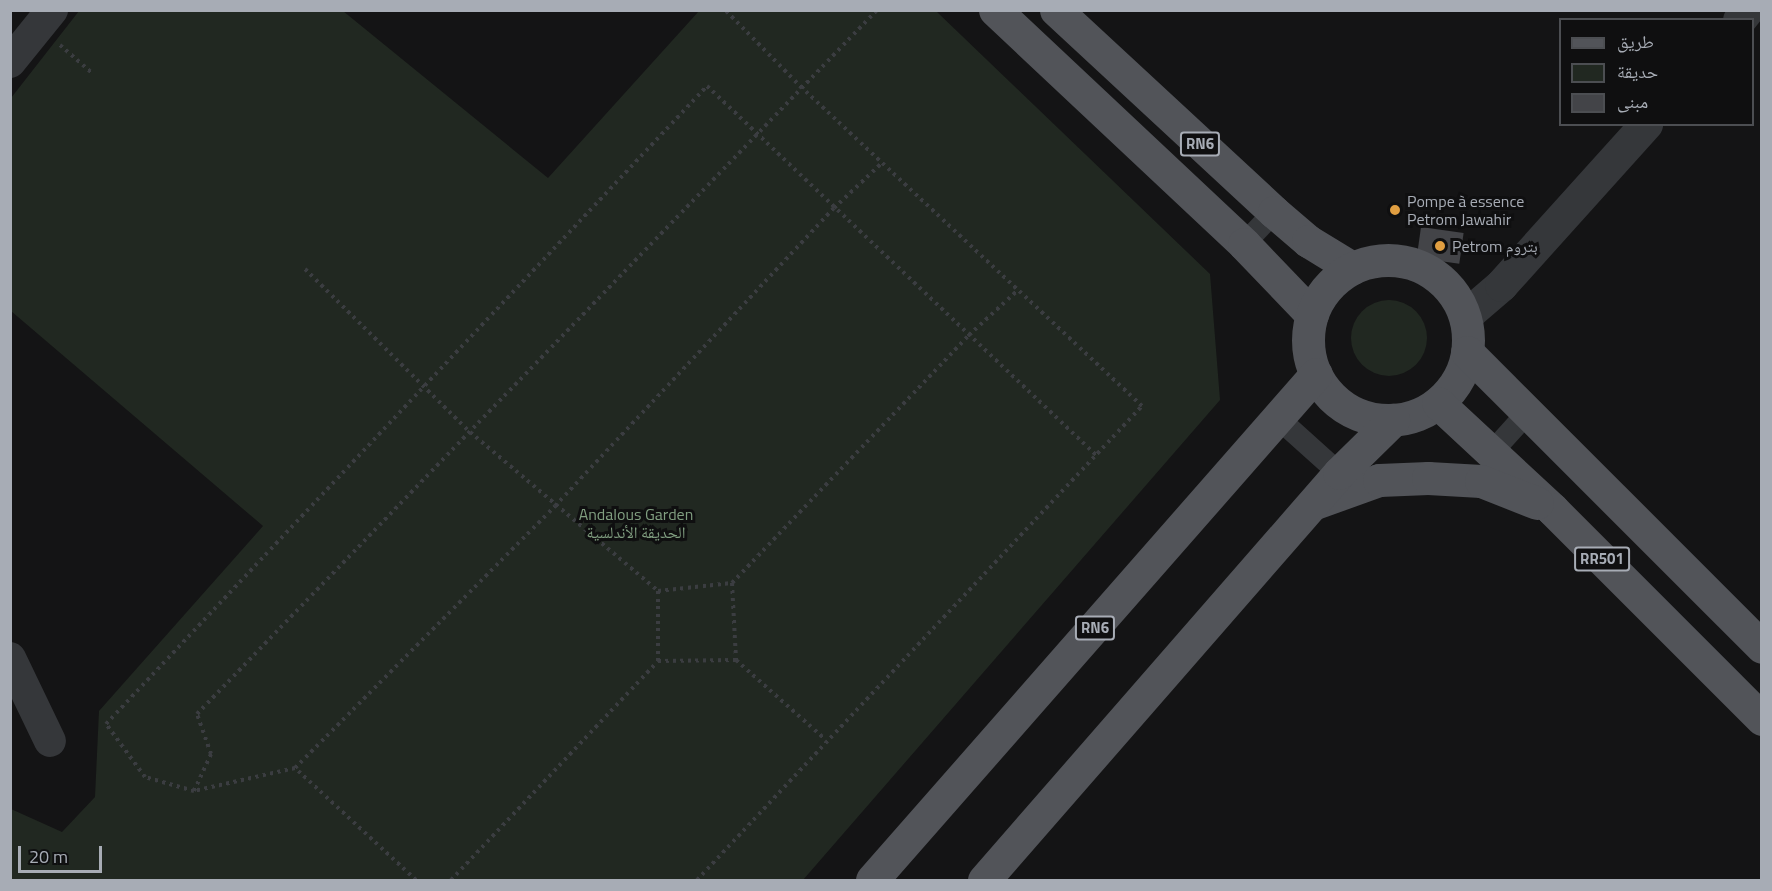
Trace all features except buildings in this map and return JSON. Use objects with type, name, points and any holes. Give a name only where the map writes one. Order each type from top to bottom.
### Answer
[{"type":"main road","name":"RN6","points":[[995,10],[1244,244],[1312,315]]},
{"type":"main road","name":"RN6","points":[[1056,10],[1274,212],[1308,241],[1352,268]]},
{"type":"main road","points":[[1390,259],[1428,270],[1444,282],[1465,316],[1467,352],[1457,381],[1438,403],[1417,415],[1393,420],[1377,420],[1347,409],[1329,394],[1316,374],[1309,355],[1312,315],[1334,280],[1352,268],[1390,259]]},
{"type":"main road","name":"RR501","points":[[1467,352],[1529,411],[1761,647]]},
{"type":"main road","name":"RN6","points":[[872,880],[1279,419],[1316,374]]},
{"type":"main road","name":"RR501","points":[[1438,403],[1552,509],[1761,719]]},
{"type":"main road","points":[[984,880],[1339,473],[1393,420]]},
{"type":"main road","points":[[1313,503],[1379,480],[1428,478],[1481,482],[1552,509]]},
{"type":"street","points":[[10,62],[45,19]]},
{"type":"street","points":[[1465,316],[1502,285],[1644,126]]},
{"type":"street","points":[[1244,244],[1274,212]]},
{"type":"street","points":[[1492,452],[1529,411]]},
{"type":"street","points":[[1279,419],[1339,473]]},
{"type":"street","points":[[10,658],[50,741]]},
{"type":"path","points":[[697,880],[1142,406],[802,88],[725,10]]},
{"type":"path","points":[[194,791],[211,754],[197,714],[877,10]]},
{"type":"path","points":[[45,19],[92,72]]},
{"type":"path","points":[[882,163],[834,208],[555,506],[295,768],[194,791],[145,777],[106,724],[426,388],[707,86],[757,135],[834,208],[1096,455]]},
{"type":"path","points":[[305,269],[470,432],[658,591],[732,583],[969,335],[1018,290]]},
{"type":"path","points":[[732,583],[736,660]]},
{"type":"path","points":[[451,880],[658,662],[658,591]]},
{"type":"path","points":[[658,662],[736,660],[826,740]]},
{"type":"path","points":[[295,768],[416,880]]},
{"type":"green space","name":"Andalous Garden الحديقة الأندلسية","points":[[79,11],[343,11],[548,178],[699,11],[936,11],[1210,274],[1220,400],[803,880],[11,880],[11,809],[62,832],[95,797],[99,711],[263,526],[11,311],[11,98]]},
{"type":"green space","points":[[1397,300],[1410,306],[1421,317],[1427,330],[1425,353],[1410,370],[1397,376],[1381,376],[1368,370],[1353,353],[1351,330],[1357,317],[1374,302]]},
{"type":"place","name":"Pompe à essence Petrom Jawahir","points":[[1395,210]]},
{"type":"place","name":"Petrom بتروم","points":[[1440,246]]}]
